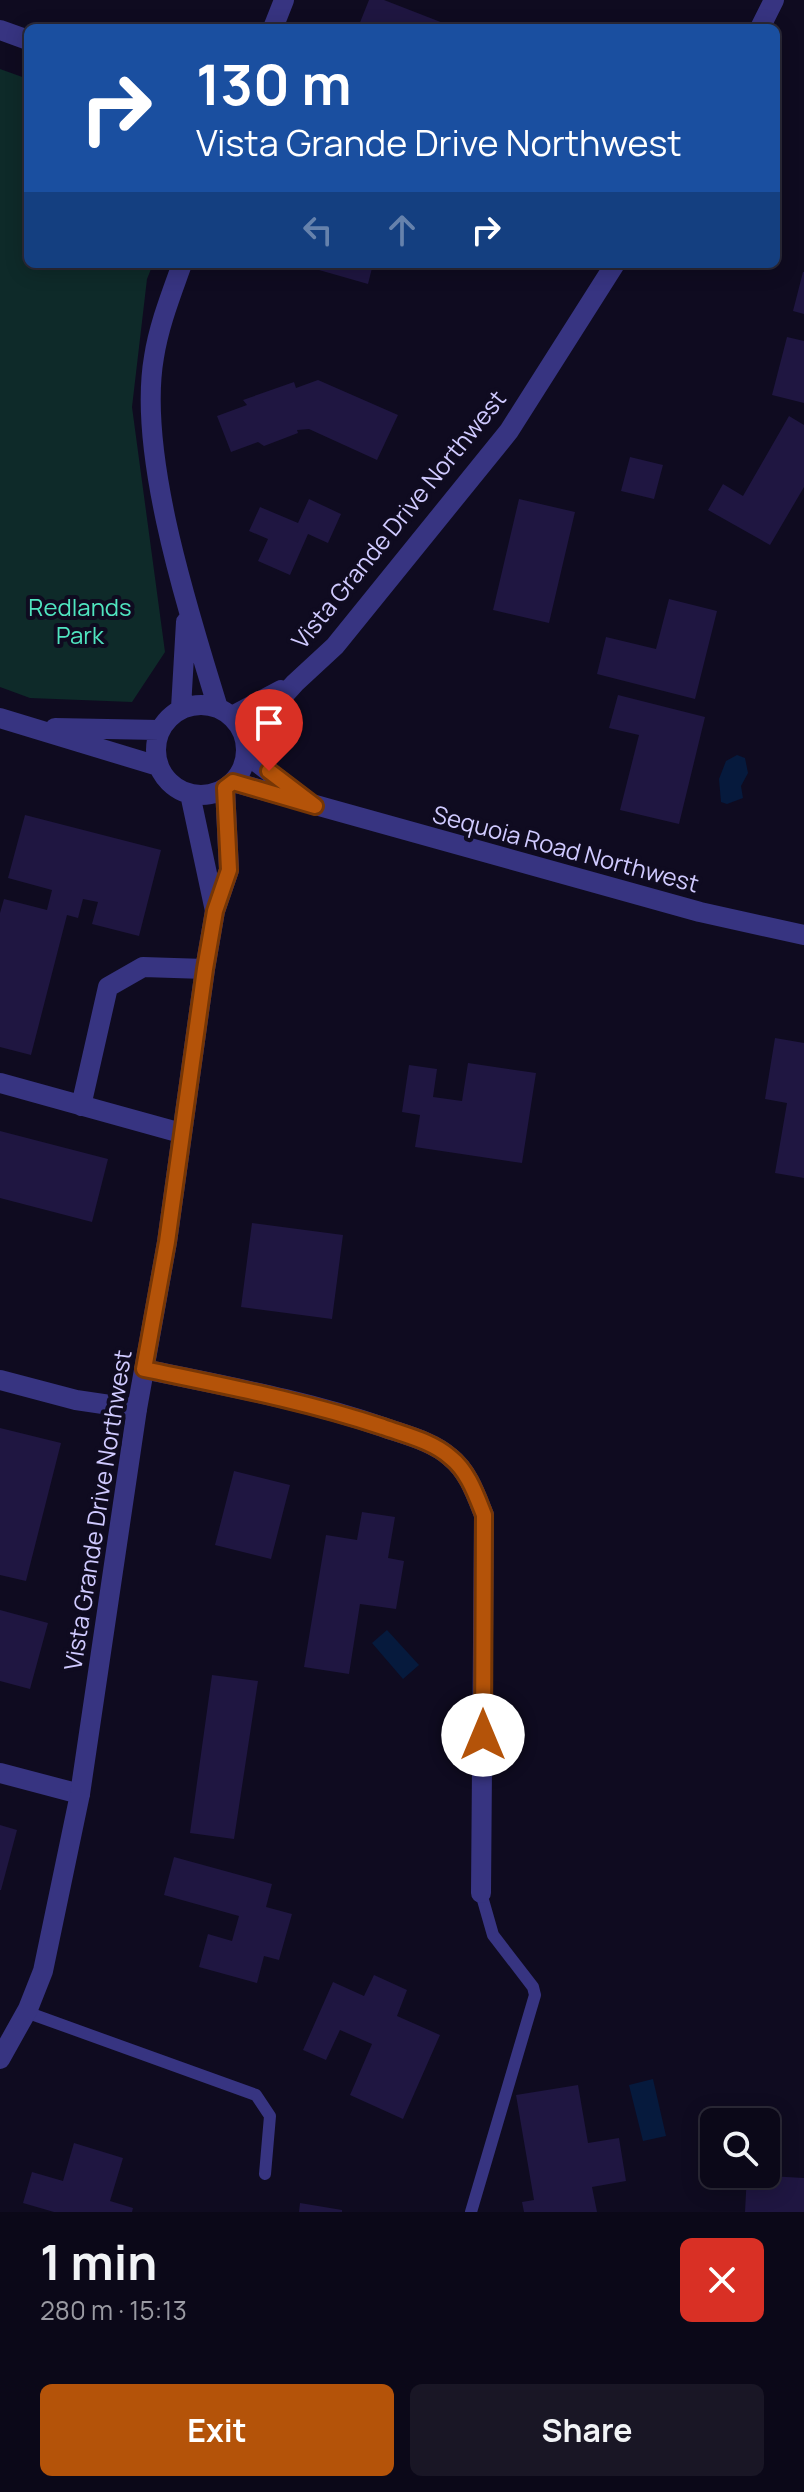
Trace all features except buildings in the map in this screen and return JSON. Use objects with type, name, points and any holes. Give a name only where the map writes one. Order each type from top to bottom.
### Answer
[{"type":"street","points":[[275,24],[284,0]]},
{"type":"street","points":[[762,24],[774,0]]},
{"type":"street","points":[[0,30],[24,39]]},
{"type":"street","points":[[181,268],[163,316],[153,359],[150,408],[156,461],[187,606],[225,712],[246,746]]},
{"type":"street","name":"Vista Grande Drive Northwest","points":[[295,683],[335,646],[509,431],[612,268]]},
{"type":"street","points":[[181,708],[187,606]]},
{"type":"street","points":[[295,683],[246,746],[243,769],[229,785],[210,795],[190,794],[175,787],[158,766],[155,747],[159,730],[181,708],[203,704],[225,712],[295,683]]},
{"type":"street","points":[[0,718],[158,766]]},
{"type":"street","points":[[31,727],[159,730]]},
{"type":"street","name":"Sequoia Road Northwest","points":[[246,746],[315,806]]},
{"type":"street","name":"Vista Grande Drive Northwest","points":[[0,2059],[26,2012],[43,1971],[80,1794],[137,1409],[167,1242],[205,969],[215,911],[229,870],[229,785]]},
{"type":"street","name":"Sequoia Road Northwest","points":[[229,785],[700,912],[804,935]]},
{"type":"street","name":"Vista Grande Drive Northwest","points":[[190,794],[215,911]]},
{"type":"street","points":[[81,1106],[108,987],[143,967],[205,969]]},
{"type":"street","points":[[0,1083],[181,1133]]},
{"type":"street","points":[[144,1369],[250,1389],[352,1417],[423,1441],[451,1457],[471,1484],[484,1515],[481,1893]]},
{"type":"street","points":[[0,1380],[76,1400],[137,1409]]},
{"type":"street","points":[[0,1773],[80,1794]]},
{"type":"lane","points":[[471,2212],[535,1995],[533,1987],[493,1935],[481,1893]]},
{"type":"lane","points":[[26,2012],[256,2095],[270,2116],[265,2174]]},
{"type":"green space","name":"Redlands Park","points":[[0,69],[24,78],[24,268],[151,268],[147,279],[132,407],[165,652],[132,702],[30,698],[0,687]]},
{"type":"water","points":[[737,755],[745,758],[748,773],[741,786],[743,798],[727,804],[721,802],[719,779],[726,761]]},
{"type":"water","points":[[387,1630],[419,1665],[403,1679],[372,1643]]},
{"type":"water","points":[[653,2079],[666,2136],[643,2141],[629,2085]]},
{"type":"route","points":[[269,771],[315,806],[233,782],[225,788],[229,870],[215,911],[205,969],[167,1242],[144,1369],[250,1389],[352,1417],[423,1441],[451,1457],[471,1484],[484,1515],[483,1735]]}]
